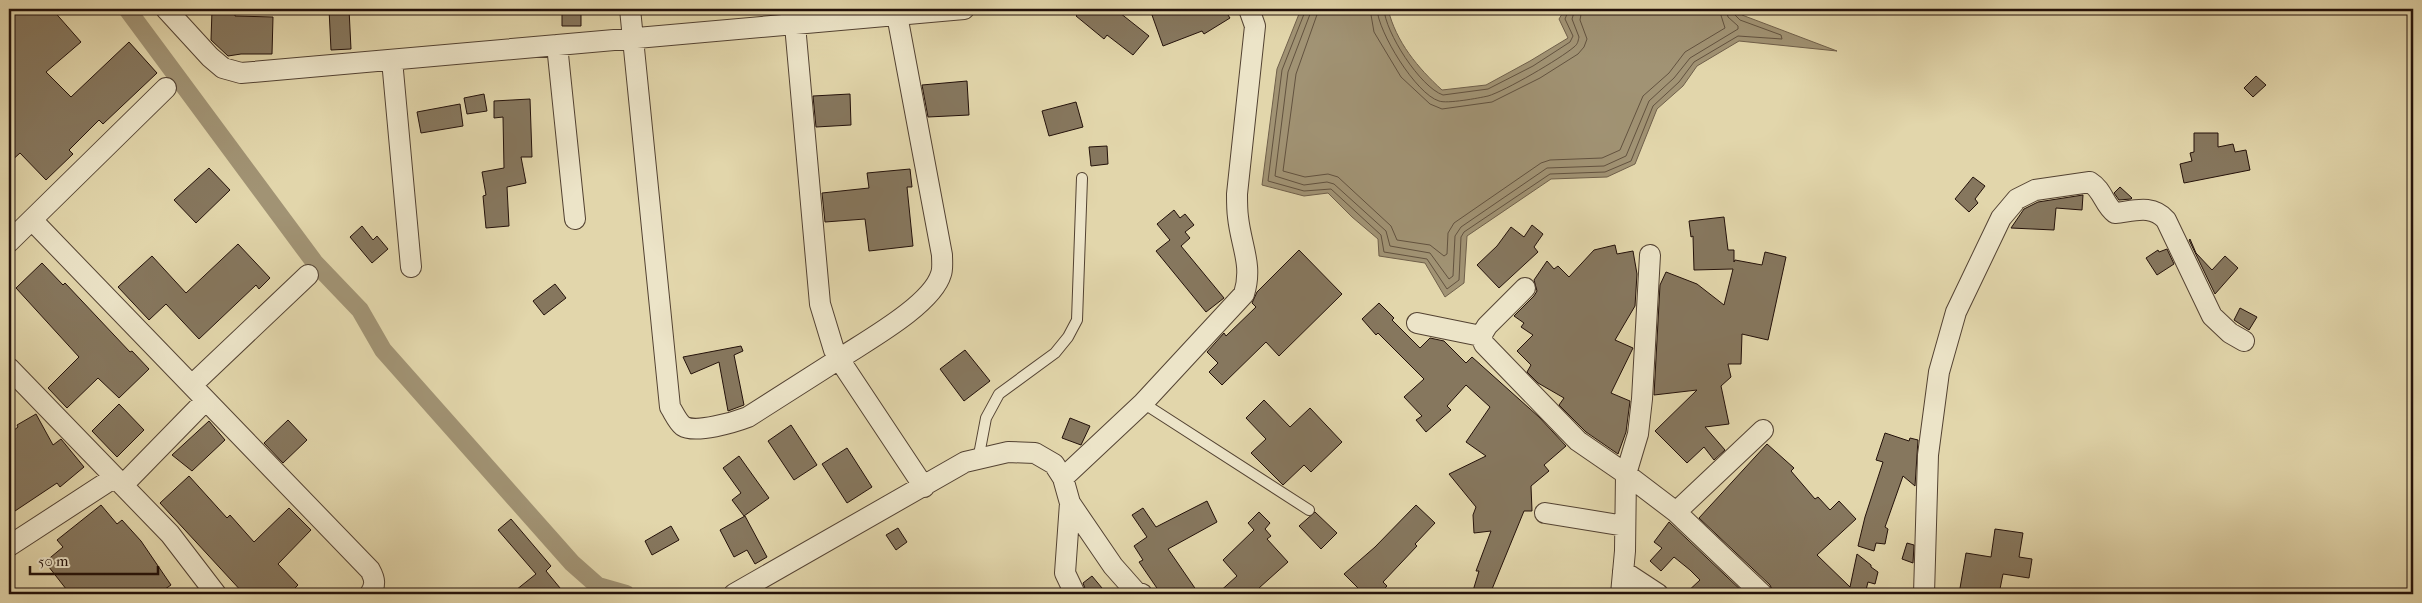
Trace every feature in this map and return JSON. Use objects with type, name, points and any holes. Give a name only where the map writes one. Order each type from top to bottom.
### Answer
[{"type":"street","points":[[166,9],[210,58],[223,68],[241,73],[964,9]]},
{"type":"street","points":[[630,9],[670,407],[677,419],[685,427],[695,429],[734,423],[748,417],[918,306],[935,288],[942,274],[942,255],[897,15]]},
{"type":"street","points":[[1063,478],[1142,403],[1244,294],[1248,280],[1247,262],[1238,218],[1237,194],[1255,26],[1249,9]]},
{"type":"street","points":[[795,24],[820,304],[834,350],[924,487]]},
{"type":"street","points":[[558,45],[574,219]]},
{"type":"street","points":[[392,60],[412,267]]},
{"type":"street","points":[[9,242],[166,88]]},
{"type":"street","points":[[1924,594],[1928,455],[1939,372],[1956,312],[2001,218],[2017,199],[2035,190],[2090,182],[2096,186],[2115,214],[2145,209],[2161,214],[2166,220],[2212,316],[2230,333],[2244,341]]},
{"type":"street","points":[[32,220],[370,570],[375,578],[374,588],[370,594]]},
{"type":"street","points":[[1621,594],[1626,474],[1638,434],[1642,399],[1650,255]]},
{"type":"street","points":[[192,385],[308,275]]},
{"type":"street","points":[[1481,336],[1487,326],[1525,288]]},
{"type":"street","points":[[1417,323],[1481,336]]},
{"type":"street","points":[[1481,336],[1484,344],[1578,441],[1676,512],[1762,594]]},
{"type":"street","points":[[9,368],[170,534],[216,594]]},
{"type":"street","points":[[9,546],[119,481],[206,400]]},
{"type":"street","points":[[1676,512],[1763,430]]},
{"type":"street","points":[[734,594],[966,462],[1008,452],[1035,453],[1054,464],[1063,478],[1070,503],[1113,566],[1136,592],[1142,594]]},
{"type":"street","points":[[1070,503],[1065,573],[1075,594]]},
{"type":"street","points":[[1545,513],[1625,526]]},
{"type":"street","points":[[1623,571],[1658,594]]},
{"type":"lane","points":[[978,460],[986,418],[999,394],[1055,353],[1068,337],[1077,320],[1082,178]]},
{"type":"lane","points":[[1142,403],[1309,510]]},
{"type":"water","points":[[1301,9],[1388,9],[1396,32],[1409,54],[1442,90],[1486,85],[1568,38],[1559,19],[1565,9],[1736,9],[1742,15],[1837,51],[1739,41],[1697,66],[1683,86],[1657,109],[1635,164],[1607,177],[1551,179],[1467,236],[1464,283],[1445,297],[1425,263],[1379,256],[1378,239],[1328,193],[1304,196],[1262,185],[1277,69]]},
{"type":"building","points":[[9,9],[52,9],[81,42],[46,72],[71,97],[129,42],[157,73],[103,124],[99,120],[69,150],[73,154],[46,180],[20,153],[9,163]]},
{"type":"building","points":[[235,9],[235,16],[273,17],[272,54],[228,56],[211,40],[212,10]]},
{"type":"building","points":[[329,9],[349,9],[351,49],[331,50]]},
{"type":"building","points":[[562,9],[581,9],[581,26],[562,26]]},
{"type":"building","points":[[1082,9],[1115,9],[1149,36],[1133,55],[1107,35],[1104,39],[1076,16]]},
{"type":"building","points":[[1169,9],[1224,9],[1230,18],[1204,34],[1202,31],[1163,46],[1152,15]]},
{"type":"building","points":[[2256,76],[2266,85],[2253,97],[2244,88]]},
{"type":"building","points":[[967,81],[969,115],[928,117],[922,85]]},
{"type":"building","points":[[484,94],[487,111],[467,114],[464,98]]},
{"type":"building","points":[[850,94],[851,125],[816,127],[813,96]]},
{"type":"building","points":[[530,99],[532,157],[521,157],[526,183],[507,187],[509,226],[486,228],[483,196],[486,195],[482,172],[504,168],[503,117],[494,118],[494,101]]},
{"type":"building","points":[[1076,102],[1083,127],[1049,136],[1042,111]]},
{"type":"building","points":[[460,104],[463,126],[421,133],[417,112]]},
{"type":"building","points":[[2194,133],[2218,133],[2218,147],[2233,144],[2235,152],[2246,150],[2250,170],[2184,183],[2180,164],[2192,161],[2190,153],[2194,152]]},
{"type":"building","points":[[1107,146],[1108,164],[1091,166],[1089,147]]},
{"type":"building","points":[[209,168],[230,190],[196,223],[174,200]]},
{"type":"building","points":[[910,169],[912,187],[907,187],[913,246],[869,251],[865,219],[825,222],[822,193],[869,188],[867,173]]},
{"type":"building","points":[[1973,177],[1985,186],[1975,199],[1978,203],[1969,212],[1955,199]]},
{"type":"building","points":[[2120,187],[2131,199],[2119,200],[2114,193]]},
{"type":"building","points":[[2083,195],[2082,210],[2056,208],[2054,230],[2011,228],[2024,209],[2038,202]]},
{"type":"building","points":[[1174,210],[1180,218],[1185,214],[1194,225],[1185,232],[1190,238],[1181,246],[1224,298],[1206,312],[1156,251],[1170,240],[1157,224]]},
{"type":"building","points":[[1724,217],[1728,250],[1734,250],[1734,262],[1735,260],[1762,265],[1765,252],[1786,257],[1768,340],[1742,334],[1741,364],[1728,364],[1731,377],[1721,386],[1729,424],[1705,427],[1725,450],[1714,460],[1704,447],[1687,463],[1655,431],[1697,390],[1654,395],[1660,285],[1666,272],[1697,284],[1724,305],[1733,269],[1694,270],[1693,236],[1691,237],[1689,221]]},
{"type":"building","points":[[1532,225],[1543,234],[1534,247],[1538,252],[1499,288],[1477,265],[1497,246],[1511,227],[1524,237]]},
{"type":"building","points":[[362,226],[373,240],[377,236],[388,249],[372,263],[350,237]]},
{"type":"building","points":[[2189,240],[2196,253],[2212,270],[2225,256],[2238,268],[2215,294]]},
{"type":"building","points":[[238,244],[270,278],[259,289],[256,285],[199,339],[166,304],[149,320],[118,287],[152,256],[186,293]]},
{"type":"building","points":[[1615,245],[1617,254],[1633,251],[1637,274],[1635,306],[1615,340],[1633,348],[1611,393],[1630,401],[1626,432],[1618,454],[1586,432],[1559,405],[1564,398],[1538,383],[1527,372],[1531,365],[1517,351],[1533,335],[1521,327],[1524,323],[1514,316],[1537,291],[1534,280],[1547,261],[1554,269],[1558,266],[1569,277],[1594,250]]},
{"type":"building","points":[[2167,249],[2174,264],[2157,275],[2146,258],[2158,250],[2159,252]]},
{"type":"building","points":[[1299,250],[1342,294],[1279,356],[1266,342],[1222,385],[1209,372],[1218,363],[1207,352],[1224,333],[1226,336],[1256,307],[1252,303],[1257,292]]},
{"type":"building","points":[[42,263],[63,285],[65,283],[130,352],[132,351],[149,369],[119,398],[98,378],[67,408],[48,388],[79,357],[16,288]]},
{"type":"building","points":[[555,284],[566,298],[544,315],[533,301]]},
{"type":"building","points":[[1379,303],[1394,318],[1392,320],[1420,348],[1430,338],[1444,341],[1466,363],[1472,357],[1539,417],[1566,446],[1544,465],[1549,471],[1531,486],[1532,511],[1524,511],[1490,594],[1472,594],[1479,571],[1476,571],[1491,531],[1474,533],[1473,515],[1476,507],[1449,474],[1486,456],[1466,442],[1490,407],[1466,385],[1447,406],[1451,410],[1426,432],[1416,420],[1422,416],[1404,397],[1424,379],[1378,333],[1376,335],[1362,319]]},
{"type":"building","points":[[2240,308],[2257,317],[2249,330],[2234,320]]},
{"type":"building","points":[[741,346],[743,351],[734,355],[744,405],[728,411],[719,362],[691,374],[683,357]]},
{"type":"building","points":[[965,350],[990,381],[964,401],[940,369]]},
{"type":"building","points":[[1264,400],[1290,427],[1310,408],[1342,442],[1311,472],[1304,465],[1283,485],[1251,453],[1266,439],[1246,418]]},
{"type":"building","points":[[119,404],[144,430],[117,457],[92,431]]},
{"type":"building","points":[[36,414],[53,445],[61,439],[84,467],[60,487],[57,483],[15,511],[9,502],[9,434],[18,427],[17,425]]},
{"type":"building","points":[[1070,418],[1090,426],[1081,445],[1062,438]]},
{"type":"building","points":[[288,420],[307,440],[283,463],[264,443]]},
{"type":"building","points":[[209,421],[225,440],[192,471],[172,455]]},
{"type":"building","points":[[791,425],[817,465],[794,480],[768,441]]},
{"type":"building","points":[[1885,433],[1909,441],[1910,438],[1918,440],[1915,486],[1903,476],[1885,527],[1888,529],[1885,544],[1876,543],[1874,551],[1858,546],[1865,517],[1883,462],[1876,460]]},
{"type":"building","points":[[1767,444],[1794,468],[1791,471],[1815,499],[1818,497],[1830,510],[1839,501],[1856,519],[1817,555],[1850,587],[1857,554],[1871,565],[1878,572],[1875,584],[1868,582],[1865,594],[1774,594],[1770,585],[1699,518]]},
{"type":"building","points":[[847,448],[872,487],[847,503],[822,464]]},
{"type":"building","points":[[739,456],[769,498],[744,516],[732,500],[741,493],[723,468]]},
{"type":"building","points":[[189,476],[227,518],[230,515],[254,542],[289,508],[311,530],[278,564],[298,585],[289,594],[244,594],[160,503]]},
{"type":"building","points":[[1207,501],[1217,522],[1168,549],[1199,594],[1161,594],[1139,562],[1143,560],[1134,546],[1147,537],[1132,515],[1143,508],[1156,527]]},
{"type":"building","points":[[101,505],[117,524],[122,520],[141,541],[171,585],[158,594],[70,594],[45,562],[63,547],[57,540]]},
{"type":"building","points":[[1416,505],[1435,523],[1415,544],[1417,546],[1383,582],[1387,586],[1379,594],[1364,594],[1344,574],[1375,547]]},
{"type":"building","points":[[1259,512],[1270,523],[1265,529],[1271,536],[1267,539],[1288,562],[1259,588],[1264,594],[1217,594],[1237,576],[1223,560],[1254,530],[1248,523]]},
{"type":"building","points":[[1315,512],[1337,533],[1321,549],[1299,526]]},
{"type":"building","points":[[745,516],[767,557],[755,564],[747,550],[734,557],[720,530]]},
{"type":"building","points":[[511,519],[551,566],[546,571],[565,594],[511,594],[536,574],[498,530]]},
{"type":"building","points":[[1669,522],[1745,594],[1685,594],[1700,580],[1690,570],[1674,557],[1661,571],[1650,561],[1662,548],[1654,542]]},
{"type":"building","points":[[671,526],[679,540],[652,555],[645,541]]},
{"type":"building","points":[[898,528],[907,542],[896,550],[886,535]]},
{"type":"building","points":[[1995,529],[2023,533],[2019,557],[2032,559],[2029,578],[2003,574],[1999,594],[1959,594],[1966,553],[1991,557]]},
{"type":"building","points":[[1907,543],[1914,545],[1913,563],[1902,559]]},
{"type":"building","points":[[1092,576],[1107,594],[1087,594],[1083,583]]},
{"type":"waterway","points":[[127,9],[315,263],[360,310],[383,350],[572,563],[598,586],[626,594]]}]
